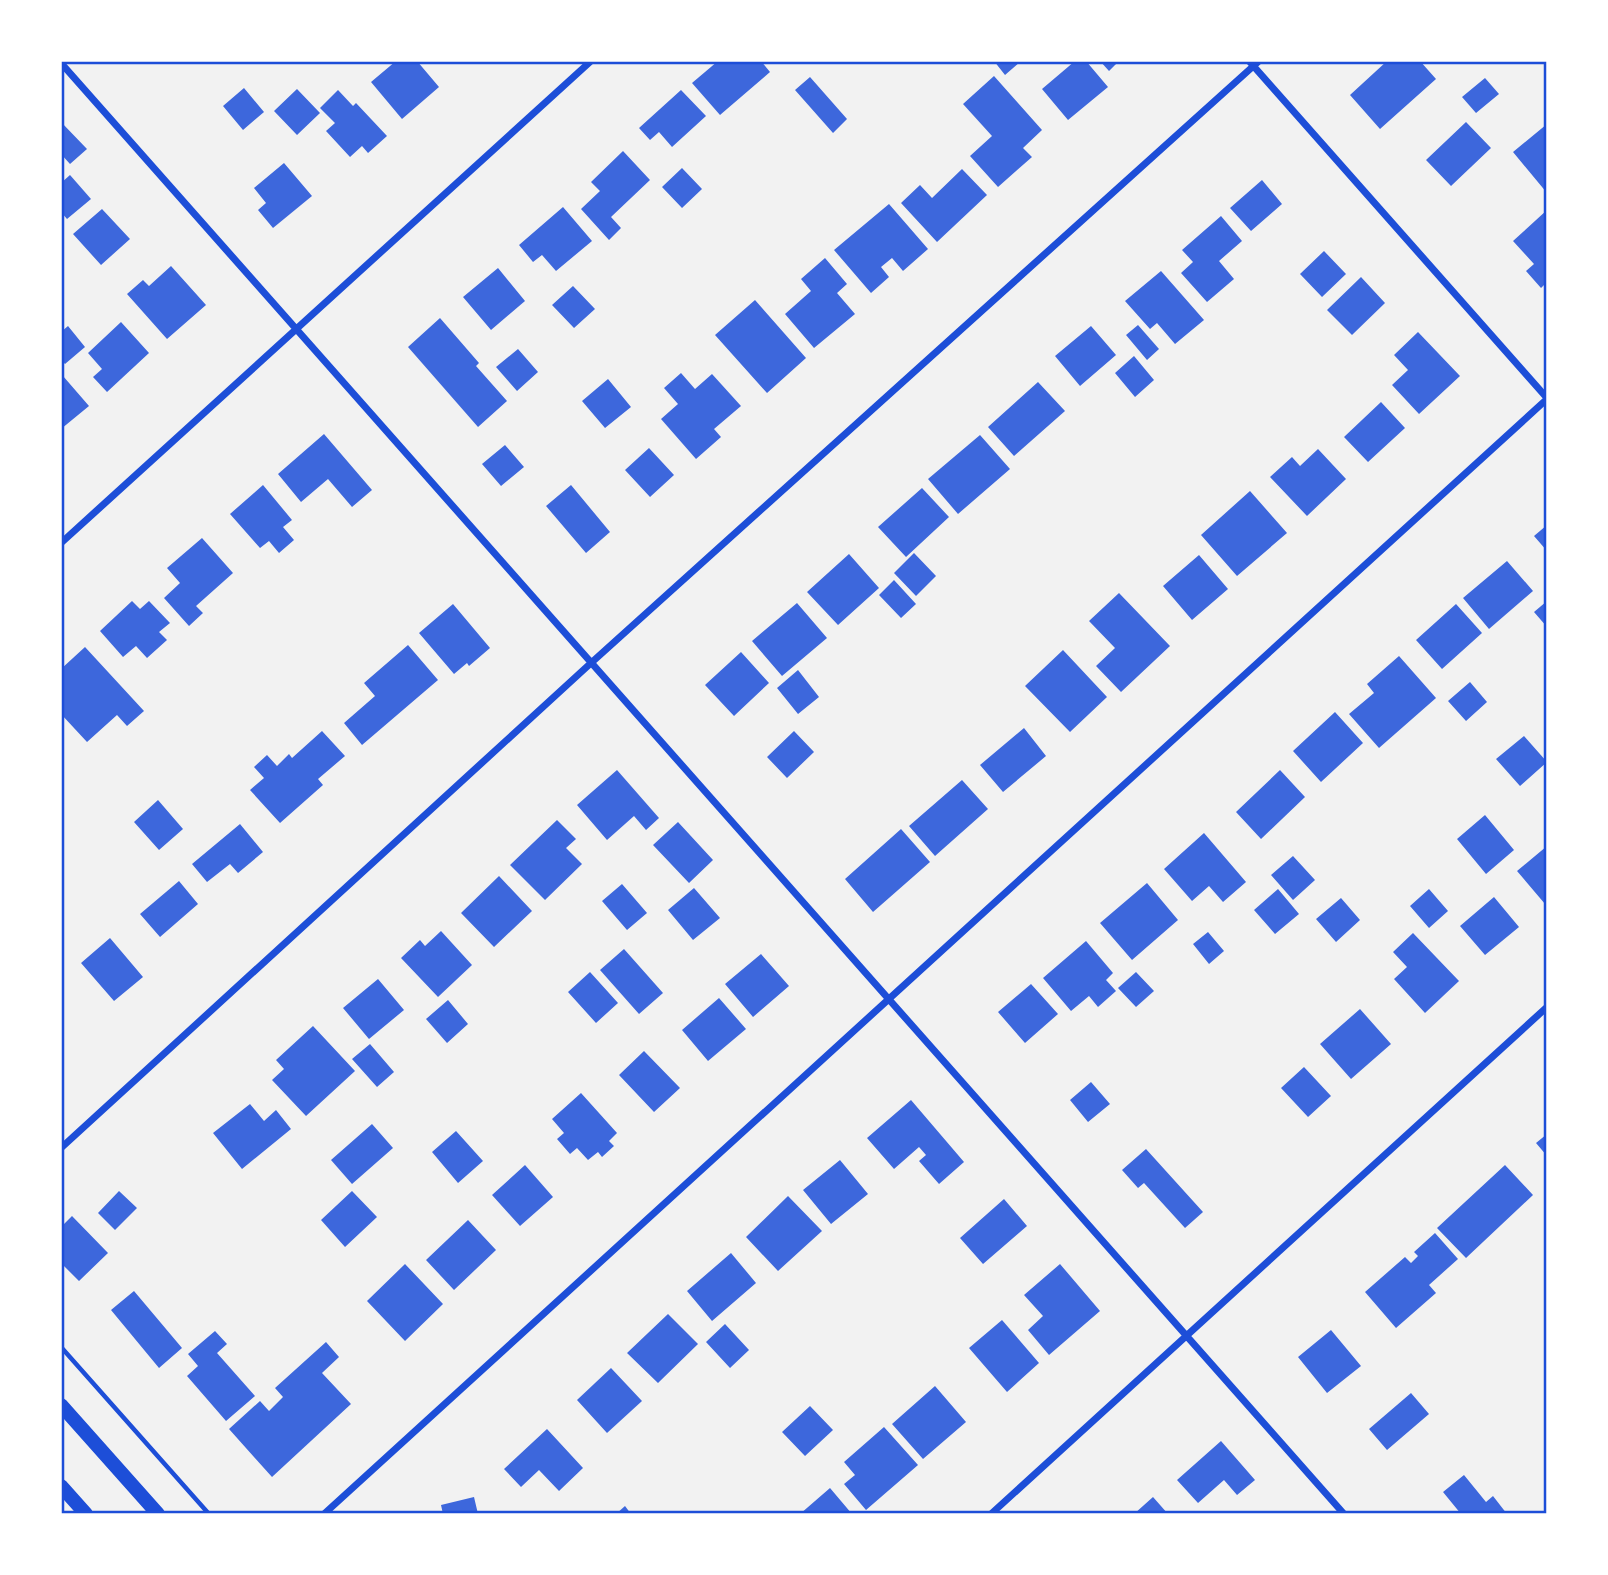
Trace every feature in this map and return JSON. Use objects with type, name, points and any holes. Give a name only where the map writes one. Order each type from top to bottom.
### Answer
[{"type":"main road","points":[[61,1405],[158,1514]]},
{"type":"main road","points":[[61,1486],[86,1514]]},
{"type":"street","points":[[61,543],[591,61]]},
{"type":"street","points":[[61,1148],[591,663],[1254,63],[1547,398],[324,1514]]},
{"type":"street","points":[[61,64],[1344,1514]]},
{"type":"street","points":[[991,1514],[1547,1007]]},
{"type":"path","points":[[61,1347],[209,1514]]},
{"type":"building","points":[[396,61],[417,61],[439,87],[402,119],[371,82]]},
{"type":"building","points":[[718,61],[761,61],[770,72],[720,115],[692,83]]},
{"type":"building","points":[[994,61],[1021,61],[1005,75]]},
{"type":"building","points":[[1075,61],[1086,61],[1108,87],[1068,120],[1042,89]]},
{"type":"building","points":[[1100,61],[1119,61],[1109,71]]},
{"type":"building","points":[[1387,61],[1420,61],[1436,79],[1380,129],[1350,95]]},
{"type":"building","points":[[994,76],[1042,130],[1023,148],[1032,157],[998,187],[970,156],[992,136],[963,104]]},
{"type":"building","points":[[810,77],[847,119],[833,133],[795,90]]},
{"type":"building","points":[[1485,78],[1499,94],[1476,113],[1462,97]]},
{"type":"building","points":[[244,88],[264,112],[243,130],[223,106]]},
{"type":"building","points":[[297,89],[320,113],[297,135],[274,111]]},
{"type":"building","points":[[338,90],[353,106],[356,103],[387,136],[368,153],[362,146],[350,157],[326,131],[335,123],[320,108]]},
{"type":"building","points":[[681,90],[706,116],[672,147],[659,132],[650,140],[639,128]]},
{"type":"building","points":[[61,122],[87,149],[70,164],[61,154]]},
{"type":"building","points":[[1466,122],[1491,148],[1451,186],[1426,160]]},
{"type":"building","points":[[1547,124],[1547,193],[1513,152]]},
{"type":"building","points":[[623,151],[650,180],[611,217],[621,228],[609,240],[581,209],[600,191],[591,182]]},
{"type":"building","points":[[284,163],[312,196],[273,228],[258,210],[266,203],[254,188]]},
{"type":"building","points":[[682,168],[702,189],[682,208],[662,187]]},
{"type":"building","points":[[962,169],[987,195],[937,242],[901,203],[920,185],[932,198]]},
{"type":"building","points":[[70,175],[91,199],[67,219],[61,212],[61,183]]},
{"type":"building","points":[[1262,180],[1282,204],[1251,231],[1230,208]]},
{"type":"building","points":[[889,204],[928,249],[903,271],[892,258],[881,267],[889,277],[871,293],[834,250]]},
{"type":"building","points":[[563,207],[592,241],[556,271],[542,255],[533,262],[519,245]]},
{"type":"building","points":[[102,209],[130,239],[101,265],[73,234]]},
{"type":"building","points":[[1547,210],[1547,282],[1541,288],[1526,271],[1534,264],[1513,241]]},
{"type":"building","points":[[1221,216],[1242,241],[1219,261],[1234,279],[1207,302],[1181,273],[1193,262],[1182,250]]},
{"type":"building","points":[[1324,251],[1346,274],[1322,297],[1300,274]]},
{"type":"building","points":[[825,258],[847,284],[837,293],[855,314],[814,348],[785,314],[811,291],[801,279]]},
{"type":"building","points":[[171,266],[206,305],[167,339],[127,294],[143,280],[149,286]]},
{"type":"building","points":[[498,268],[525,301],[491,330],[463,297]]},
{"type":"building","points":[[1161,271],[1204,320],[1175,344],[1157,323],[1150,329],[1125,301]]},
{"type":"building","points":[[1361,277],[1385,303],[1352,335],[1327,310]]},
{"type":"building","points":[[573,286],[595,309],[574,328],[552,305]]},
{"type":"building","points":[[755,300],[806,358],[767,393],[715,335]]},
{"type":"building","points":[[440,318],[479,363],[476,366],[507,401],[478,427],[408,347]]},
{"type":"building","points":[[121,322],[149,353],[107,392],[93,377],[102,369],[88,353]]},
{"type":"building","points":[[1138,325],[1159,349],[1147,360],[1126,335]]},
{"type":"building","points":[[68,326],[85,347],[65,364],[61,360],[61,332]]},
{"type":"building","points":[[1091,326],[1116,355],[1080,386],[1055,356]]},
{"type":"building","points":[[1418,332],[1460,376],[1419,414],[1392,385],[1408,370],[1394,355]]},
{"type":"building","points":[[518,349],[538,372],[517,391],[496,367]]},
{"type":"building","points":[[1134,356],[1154,380],[1135,397],[1115,373]]},
{"type":"building","points":[[681,373],[695,389],[712,374],[741,406],[714,429],[721,437],[696,459],[661,419],[678,404],[664,388]]},
{"type":"building","points":[[63,376],[89,406],[61,429],[61,377]]},
{"type":"building","points":[[608,379],[631,407],[605,428],[582,401]]},
{"type":"building","points":[[1038,382],[1065,411],[1014,456],[988,427]]},
{"type":"building","points":[[1381,402],[1405,428],[1368,462],[1344,437]]},
{"type":"building","points":[[324,434],[372,490],[352,507],[328,479],[301,502],[278,474]]},
{"type":"building","points":[[980,435],[1010,469],[958,514],[928,479]]},
{"type":"building","points":[[505,445],[524,467],[501,486],[482,464]]},
{"type":"building","points":[[649,448],[674,475],[650,497],[625,470]]},
{"type":"building","points":[[1318,449],[1346,479],[1307,516],[1270,477],[1292,457],[1300,466]]},
{"type":"building","points":[[263,485],[292,520],[283,527],[294,540],[279,553],[269,541],[260,548],[230,514]]},
{"type":"building","points":[[571,485],[610,532],[586,553],[546,506]]},
{"type":"building","points":[[922,488],[949,517],[906,557],[878,527]]},
{"type":"building","points":[[1250,491],[1287,533],[1237,576],[1201,535]]},
{"type":"building","points":[[1547,525],[1547,551],[1534,536]]},
{"type":"building","points":[[202,538],[233,573],[196,606],[203,613],[189,626],[164,598],[180,583],[167,568]]},
{"type":"building","points":[[914,553],[936,576],[916,596],[894,573]]},
{"type":"building","points":[[849,554],[879,588],[838,625],[807,592]]},
{"type":"building","points":[[1199,555],[1228,589],[1192,620],[1163,586]]},
{"type":"building","points":[[1507,561],[1533,591],[1489,629],[1463,598]]},
{"type":"building","points":[[894,580],[916,604],[901,618],[879,595]]},
{"type":"building","points":[[1119,593],[1170,646],[1121,692],[1096,666],[1115,648],[1089,621]]},
{"type":"building","points":[[132,601],[140,609],[149,601],[170,623],[159,632],[167,640],[147,658],[136,646],[123,657],[100,631]]},
{"type":"building","points":[[1547,601],[1547,627],[1534,612]]},
{"type":"building","points":[[797,603],[827,638],[782,676],[752,641]]},
{"type":"building","points":[[453,604],[490,648],[469,666],[467,663],[454,674],[419,633]]},
{"type":"building","points":[[1456,604],[1482,633],[1442,669],[1416,640]]},
{"type":"building","points":[[408,645],[438,680],[362,745],[344,723],[375,696],[364,683]]},
{"type":"building","points":[[85,647],[144,711],[127,726],[117,715],[87,742],[61,714],[61,669]]},
{"type":"building","points":[[1063,650],[1107,697],[1070,732],[1025,686]]},
{"type":"building","points":[[741,652],[769,683],[734,716],[705,685]]},
{"type":"building","points":[[1399,656],[1436,698],[1379,748],[1349,714],[1374,693],[1367,684]]},
{"type":"building","points":[[798,670],[819,697],[798,714],[777,688]]},
{"type":"building","points":[[1470,682],[1487,702],[1466,721],[1448,701]]},
{"type":"building","points":[[1335,712],[1363,743],[1321,782],[1293,751]]},
{"type":"building","points":[[1024,728],[1046,756],[1003,792],[980,765]]},
{"type":"building","points":[[322,731],[345,756],[318,779],[323,785],[280,823],[250,790],[264,778],[254,767],[267,755],[277,766],[289,754],[292,758]]},
{"type":"building","points":[[794,731],[814,752],[787,778],[767,757]]},
{"type":"building","points":[[1524,736],[1547,762],[1520,786],[1496,759]]},
{"type":"building","points":[[617,770],[659,818],[646,830],[634,816],[607,840],[577,805]]},
{"type":"building","points":[[1280,770],[1305,797],[1261,839],[1236,812]]},
{"type":"building","points":[[962,780],[988,809],[935,856],[909,826]]},
{"type":"building","points":[[158,800],[183,829],[159,850],[134,822]]},
{"type":"building","points":[[1485,815],[1514,850],[1486,874],[1457,839]]},
{"type":"building","points":[[557,820],[576,839],[566,848],[582,864],[545,900],[510,865]]},
{"type":"building","points":[[678,822],[713,860],[689,883],[653,845]]},
{"type":"building","points":[[240,824],[263,852],[238,873],[230,864],[207,882],[192,864]]},
{"type":"building","points":[[901,829],[930,862],[873,912],[845,879]]},
{"type":"building","points":[[1204,833],[1246,882],[1223,902],[1209,886],[1192,901],[1164,869]]},
{"type":"building","points":[[1547,846],[1547,903],[1545,904],[1517,871]]},
{"type":"building","points":[[1293,856],[1315,880],[1293,900],[1271,875]]},
{"type":"building","points":[[499,876],[532,911],[494,947],[461,913]]},
{"type":"building","points":[[179,881],[198,904],[160,937],[140,914]]},
{"type":"building","points":[[1147,883],[1178,920],[1132,960],[1100,923]]},
{"type":"building","points":[[622,884],[647,913],[627,930],[602,901]]},
{"type":"building","points":[[694,888],[720,918],[693,940],[668,910]]},
{"type":"building","points":[[1278,889],[1299,914],[1275,934],[1254,910]]},
{"type":"building","points":[[1429,889],[1448,911],[1429,928],[1410,906]]},
{"type":"building","points":[[1494,897],[1519,927],[1485,955],[1460,926]]},
{"type":"building","points":[[1341,898],[1360,920],[1336,942],[1316,919]]},
{"type":"building","points":[[441,931],[472,965],[438,997],[401,958],[420,940],[425,946]]},
{"type":"building","points":[[1208,932],[1224,951],[1209,964],[1193,944]]},
{"type":"building","points":[[1413,933],[1459,981],[1425,1013],[1394,979],[1407,967],[1393,952]]},
{"type":"building","points":[[110,938],[143,977],[114,1001],[81,963]]},
{"type":"building","points":[[1086,941],[1113,973],[1106,980],[1116,991],[1098,1007],[1089,996],[1071,1011],[1043,978]]},
{"type":"building","points":[[624,949],[663,993],[639,1014],[600,970]]},
{"type":"building","points":[[761,954],[789,986],[753,1017],[725,984]]},
{"type":"building","points":[[590,972],[618,1003],[596,1023],[568,992]]},
{"type":"building","points":[[1136,972],[1154,991],[1136,1007],[1118,988]]},
{"type":"building","points":[[378,979],[404,1010],[369,1039],[343,1008]]},
{"type":"building","points":[[1031,984],[1058,1014],[1025,1043],[998,1012]]},
{"type":"building","points":[[719,998],[746,1029],[708,1061],[682,1030]]},
{"type":"building","points":[[448,1000],[468,1024],[447,1043],[426,1019]]},
{"type":"building","points":[[1360,1009],[1391,1044],[1351,1079],[1320,1044]]},
{"type":"building","points":[[313,1026],[355,1071],[306,1116],[272,1080],[284,1069],[276,1060]]},
{"type":"building","points":[[370,1044],[394,1072],[377,1087],[352,1059]]},
{"type":"building","points":[[644,1051],[680,1088],[654,1112],[619,1075]]},
{"type":"building","points":[[1304,1067],[1331,1096],[1308,1117],[1281,1088]]},
{"type":"building","points":[[1091,1082],[1110,1104],[1088,1122],[1070,1100]]},
{"type":"building","points":[[581,1093],[617,1133],[609,1141],[614,1146],[602,1157],[598,1152],[588,1160],[577,1148],[570,1154],[557,1139],[564,1133],[552,1119]]},
{"type":"building","points":[[911,1100],[964,1162],[939,1184],[919,1161],[926,1155],[919,1147],[894,1169],[867,1138]]},
{"type":"building","points":[[250,1104],[264,1121],[276,1110],[291,1129],[242,1169],[213,1133]]},
{"type":"building","points":[[372,1124],[393,1148],[352,1184],[331,1160]]},
{"type":"building","points":[[456,1131],[483,1161],[458,1183],[432,1152]]},
{"type":"building","points":[[1547,1134],[1547,1156],[1536,1143]]},
{"type":"building","points":[[1146,1149],[1203,1212],[1185,1228],[1144,1183],[1138,1188],[1122,1170]]},
{"type":"building","points":[[840,1160],[868,1194],[831,1224],[803,1190]]},
{"type":"building","points":[[525,1165],[553,1197],[520,1226],[492,1195]]},
{"type":"building","points":[[1505,1165],[1533,1195],[1466,1258],[1437,1228]]},
{"type":"building","points":[[119,1191],[137,1208],[115,1230],[98,1213]]},
{"type":"building","points":[[352,1191],[377,1217],[345,1247],[321,1220]]},
{"type":"building","points":[[788,1196],[822,1231],[778,1271],[746,1237]]},
{"type":"building","points":[[1004,1199],[1027,1226],[983,1264],[960,1238]]},
{"type":"building","points":[[72,1216],[108,1253],[79,1281],[61,1263],[61,1227]]},
{"type":"building","points":[[468,1220],[496,1250],[454,1290],[426,1260]]},
{"type":"building","points":[[1435,1233],[1458,1259],[1429,1285],[1436,1293],[1396,1328],[1365,1292],[1405,1257],[1411,1263],[1418,1256],[1414,1252]]},
{"type":"building","points":[[731,1253],[756,1283],[712,1321],[687,1291]]},
{"type":"building","points":[[405,1264],[443,1304],[405,1341],[367,1301]]},
{"type":"building","points":[[1060,1264],[1100,1311],[1049,1355],[1028,1330],[1043,1316],[1024,1295]]},
{"type":"building","points":[[134,1291],[182,1348],[159,1368],[111,1310]]},
{"type":"building","points":[[668,1314],[698,1344],[658,1383],[627,1353]]},
{"type":"building","points":[[1002,1320],[1039,1363],[1007,1392],[969,1348]]},
{"type":"building","points":[[725,1324],[749,1350],[730,1368],[706,1342]]},
{"type":"building","points":[[1331,1330],[1361,1366],[1327,1393],[1298,1357]]},
{"type":"building","points":[[215,1331],[227,1344],[217,1353],[255,1396],[226,1421],[187,1376],[198,1366],[188,1354]]},
{"type":"building","points":[[326,1342],[339,1357],[322,1373],[351,1404],[272,1477],[229,1429],[260,1401],[269,1411],[283,1397],[275,1388]]},
{"type":"building","points":[[611,1368],[642,1401],[607,1433],[577,1400]]},
{"type":"building","points":[[935,1386],[966,1422],[923,1459],[892,1424]]},
{"type":"building","points":[[1411,1393],[1429,1414],[1387,1450],[1369,1429]]},
{"type":"building","points":[[810,1406],[833,1430],[805,1456],[782,1432]]},
{"type":"building","points":[[884,1427],[918,1465],[866,1510],[844,1484],[855,1475],[844,1462]]},
{"type":"building","points":[[547,1429],[583,1468],[559,1491],[539,1470],[521,1487],[504,1469]]},
{"type":"building","points":[[1221,1441],[1255,1480],[1237,1495],[1224,1480],[1198,1503],[1177,1480]]},
{"type":"building","points":[[1464,1475],[1486,1502],[1493,1496],[1507,1514],[1461,1514],[1443,1492]]},
{"type":"building","points":[[830,1488],[852,1514],[800,1514]]},
{"type":"building","points":[[474,1497],[478,1514],[443,1514],[441,1505]]},
{"type":"building","points":[[1153,1497],[1168,1514],[1134,1514]]},
{"type":"building","points":[[625,1506],[631,1514],[616,1514]]}]
